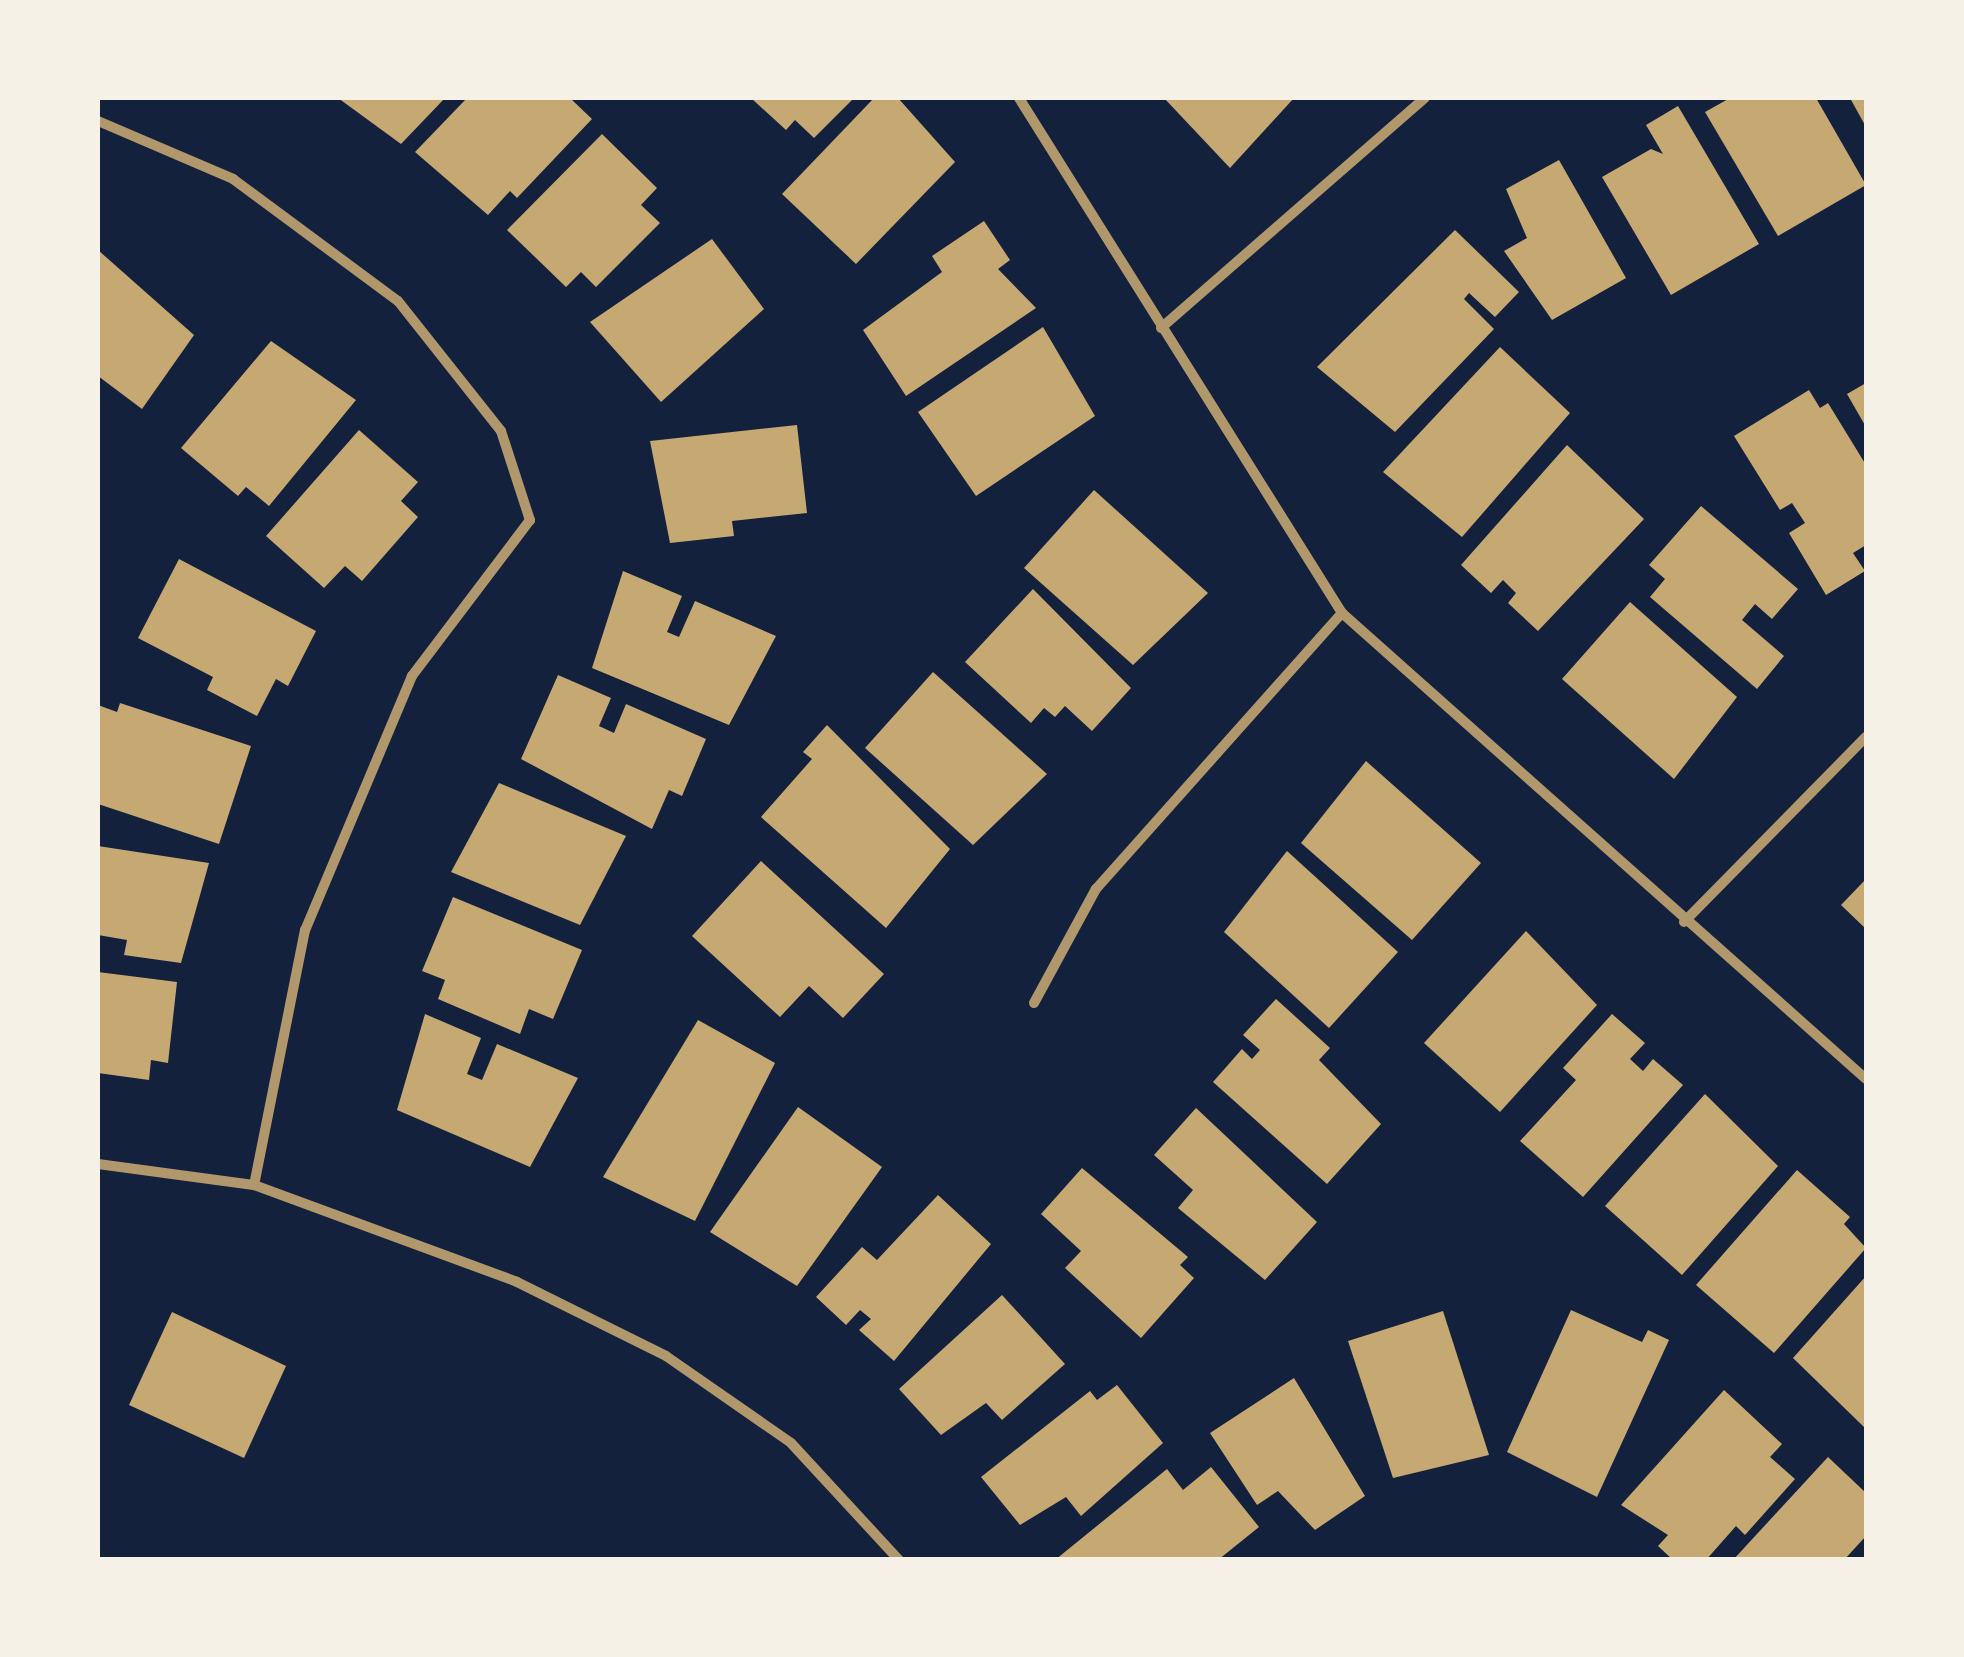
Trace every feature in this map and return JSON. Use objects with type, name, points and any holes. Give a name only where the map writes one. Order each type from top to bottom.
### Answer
[{"type":"street","points":[[1019,98],[1342,613],[1684,922],[1866,1078]]},
{"type":"street","points":[[1161,328],[1425,98]]},
{"type":"street","points":[[98,121],[234,179],[398,301],[501,431],[530,520],[412,676],[304,930],[254,1185]]},
{"type":"street","points":[[1034,1002],[1096,889],[1342,613]]},
{"type":"street","points":[[1684,922],[1866,737]]},
{"type":"street","points":[[98,1164],[254,1185],[517,1282],[666,1356],[791,1443],[899,1560]]},
{"type":"building","points":[[338,98],[445,98],[401,144]]},
{"type":"building","points":[[467,98],[570,98],[592,119],[517,198],[510,191],[488,215],[415,152]]},
{"type":"building","points":[[751,98],[854,98],[814,138],[795,120],[786,130]]},
{"type":"building","points":[[874,98],[898,98],[955,162],[856,264],[782,194]]},
{"type":"building","points":[[1164,98],[1294,98],[1230,168]]},
{"type":"building","points":[[1730,98],[1816,98],[1866,185],[1778,236],[1705,112]]},
{"type":"building","points":[[1850,98],[1866,98],[1866,127]]},
{"type":"building","points":[[1678,106],[1759,244],[1671,295],[1602,177],[1651,149],[1663,154],[1646,125]]},
{"type":"building","points":[[602,134],[657,188],[641,205],[660,223],[596,287],[581,272],[566,287],[507,230]]},
{"type":"building","points":[[1559,160],[1626,278],[1552,320],[1504,251],[1527,238],[1506,189]]},
{"type":"building","points":[[984,221],[1010,260],[998,269],[1036,308],[906,396],[863,330],[942,272],[932,256]]},
{"type":"building","points":[[1455,230],[1519,292],[1495,317],[1469,293],[1464,299],[1494,329],[1395,432],[1317,367]]},
{"type":"building","points":[[712,239],[764,309],[661,402],[590,322]]},
{"type":"building","points":[[98,250],[194,335],[142,409],[98,376]]},
{"type":"building","points":[[1043,327],[1095,416],[976,496],[918,412]]},
{"type":"building","points":[[271,341],[356,400],[269,506],[246,487],[238,496],[181,448]]},
{"type":"building","points":[[1500,347],[1570,413],[1462,537],[1383,472]]},
{"type":"building","points":[[1866,383],[1866,427],[1847,394]]},
{"type":"building","points":[[1809,390],[1820,408],[1828,403],[1866,465],[1866,545],[1853,553],[1865,571],[1826,595],[1789,533],[1805,523],[1792,503],[1780,510],[1734,436]]},
{"type":"building","points":[[797,425],[807,513],[732,521],[734,536],[670,543],[650,441]]},
{"type":"building","points":[[359,430],[418,482],[401,501],[418,517],[362,581],[345,566],[324,588],[266,536]]},
{"type":"building","points":[[1567,445],[1644,519],[1538,631],[1508,603],[1516,593],[1503,580],[1491,593],[1461,565]]},
{"type":"building","points":[[1094,490],[1208,593],[1133,665],[1024,568]]},
{"type":"building","points":[[1701,506],[1798,589],[1772,619],[1755,604],[1742,620],[1784,656],[1757,689],[1650,597],[1665,579],[1649,565]]},
{"type":"building","points":[[179,559],[316,631],[288,686],[276,679],[257,716],[207,690],[213,677],[138,638]]},
{"type":"building","points":[[623,571],[682,596],[667,632],[679,637],[695,601],[776,636],[729,725],[592,668]]},
{"type":"building","points":[[1033,589],[1131,688],[1092,731],[1065,706],[1055,717],[1044,708],[1031,723],[965,662]]},
{"type":"building","points":[[1630,602],[1737,697],[1674,779],[1562,679]]},
{"type":"building","points":[[933,672],[1047,774],[973,845],[865,748]]},
{"type":"building","points":[[558,675],[611,698],[599,726],[614,733],[626,704],[706,739],[682,796],[669,790],[652,829],[521,759]]},
{"type":"building","points":[[120,703],[251,746],[219,844],[98,804],[98,705],[117,712]]},
{"type":"building","points":[[827,725],[950,849],[886,928],[761,817],[812,759],[803,752]]},
{"type":"building","points":[[1366,761],[1481,863],[1412,940],[1301,843]]},
{"type":"building","points":[[499,783],[626,836],[580,925],[451,872]]},
{"type":"building","points":[[98,846],[209,863],[181,963],[124,955],[127,940],[98,935]]},
{"type":"building","points":[[1287,851],[1398,952],[1329,1028],[1224,932]]},
{"type":"building","points":[[761,861],[884,974],[843,1018],[809,986],[780,1017],[692,936]]},
{"type":"building","points":[[1866,879],[1866,929],[1841,905]]},
{"type":"building","points":[[453,897],[582,950],[553,1019],[529,1009],[520,1034],[438,999],[445,980],[422,971]]},
{"type":"building","points":[[1526,931],[1597,1005],[1500,1112],[1424,1043]]},
{"type":"building","points":[[98,972],[177,982],[168,1063],[151,1060],[149,1080],[98,1073]]},
{"type":"building","points":[[1276,999],[1330,1048],[1319,1060],[1381,1124],[1327,1184],[1213,1082],[1242,1049],[1252,1059],[1260,1050],[1243,1035]]},
{"type":"building","points":[[425,1014],[481,1038],[467,1074],[482,1080],[497,1044],[578,1078],[530,1167],[397,1110]]},
{"type":"building","points":[[1612,1014],[1645,1043],[1630,1059],[1643,1071],[1653,1059],[1683,1085],[1583,1197],[1520,1141],[1576,1080],[1563,1068]]},
{"type":"building","points":[[698,1020],[775,1063],[695,1221],[603,1177]]},
{"type":"building","points":[[1705,1094],[1778,1166],[1682,1275],[1605,1206]]},
{"type":"building","points":[[798,1107],[882,1167],[797,1286],[710,1232]]},
{"type":"building","points":[[1196,1108],[1317,1222],[1265,1280],[1178,1208],[1193,1190],[1154,1155]]},
{"type":"building","points":[[1082,1168],[1188,1257],[1180,1265],[1194,1278],[1141,1338],[1065,1268],[1081,1251],[1041,1214]]},
{"type":"building","points":[[1797,1170],[1850,1217],[1844,1224],[1866,1248],[1774,1353],[1696,1285]]},
{"type":"building","points":[[938,1195],[991,1244],[894,1361],[859,1330],[871,1319],[860,1310],[846,1325],[816,1297],[862,1247],[877,1260]]},
{"type":"building","points":[[1866,1276],[1866,1426],[1865,1428],[1793,1358]]},
{"type":"building","points":[[1002,1295],[1065,1364],[1002,1420],[986,1403],[941,1435],[899,1389]]},
{"type":"building","points":[[1571,1310],[1642,1342],[1648,1330],[1669,1340],[1597,1497],[1507,1452]]},
{"type":"building","points":[[1443,1311],[1489,1455],[1393,1478],[1348,1341]]},
{"type":"building","points":[[172,1312],[286,1366],[244,1458],[129,1405]]},
{"type":"building","points":[[1294,1378],[1365,1496],[1315,1530],[1278,1491],[1257,1505],[1210,1433]]},
{"type":"building","points":[[1117,1385],[1163,1443],[1081,1516],[1066,1497],[1020,1525],[981,1477],[1090,1391],[1097,1400]]},
{"type":"building","points":[[1724,1390],[1782,1444],[1770,1457],[1795,1479],[1745,1535],[1736,1526],[1706,1560],[1673,1560],[1658,1546],[1668,1535],[1621,1505]]},
{"type":"building","points":[[1828,1457],[1866,1493],[1866,1536],[1844,1560],[1733,1560]]},
{"type":"building","points":[[1211,1467],[1259,1527],[1218,1560],[1055,1560],[1167,1469],[1183,1490]]}]
